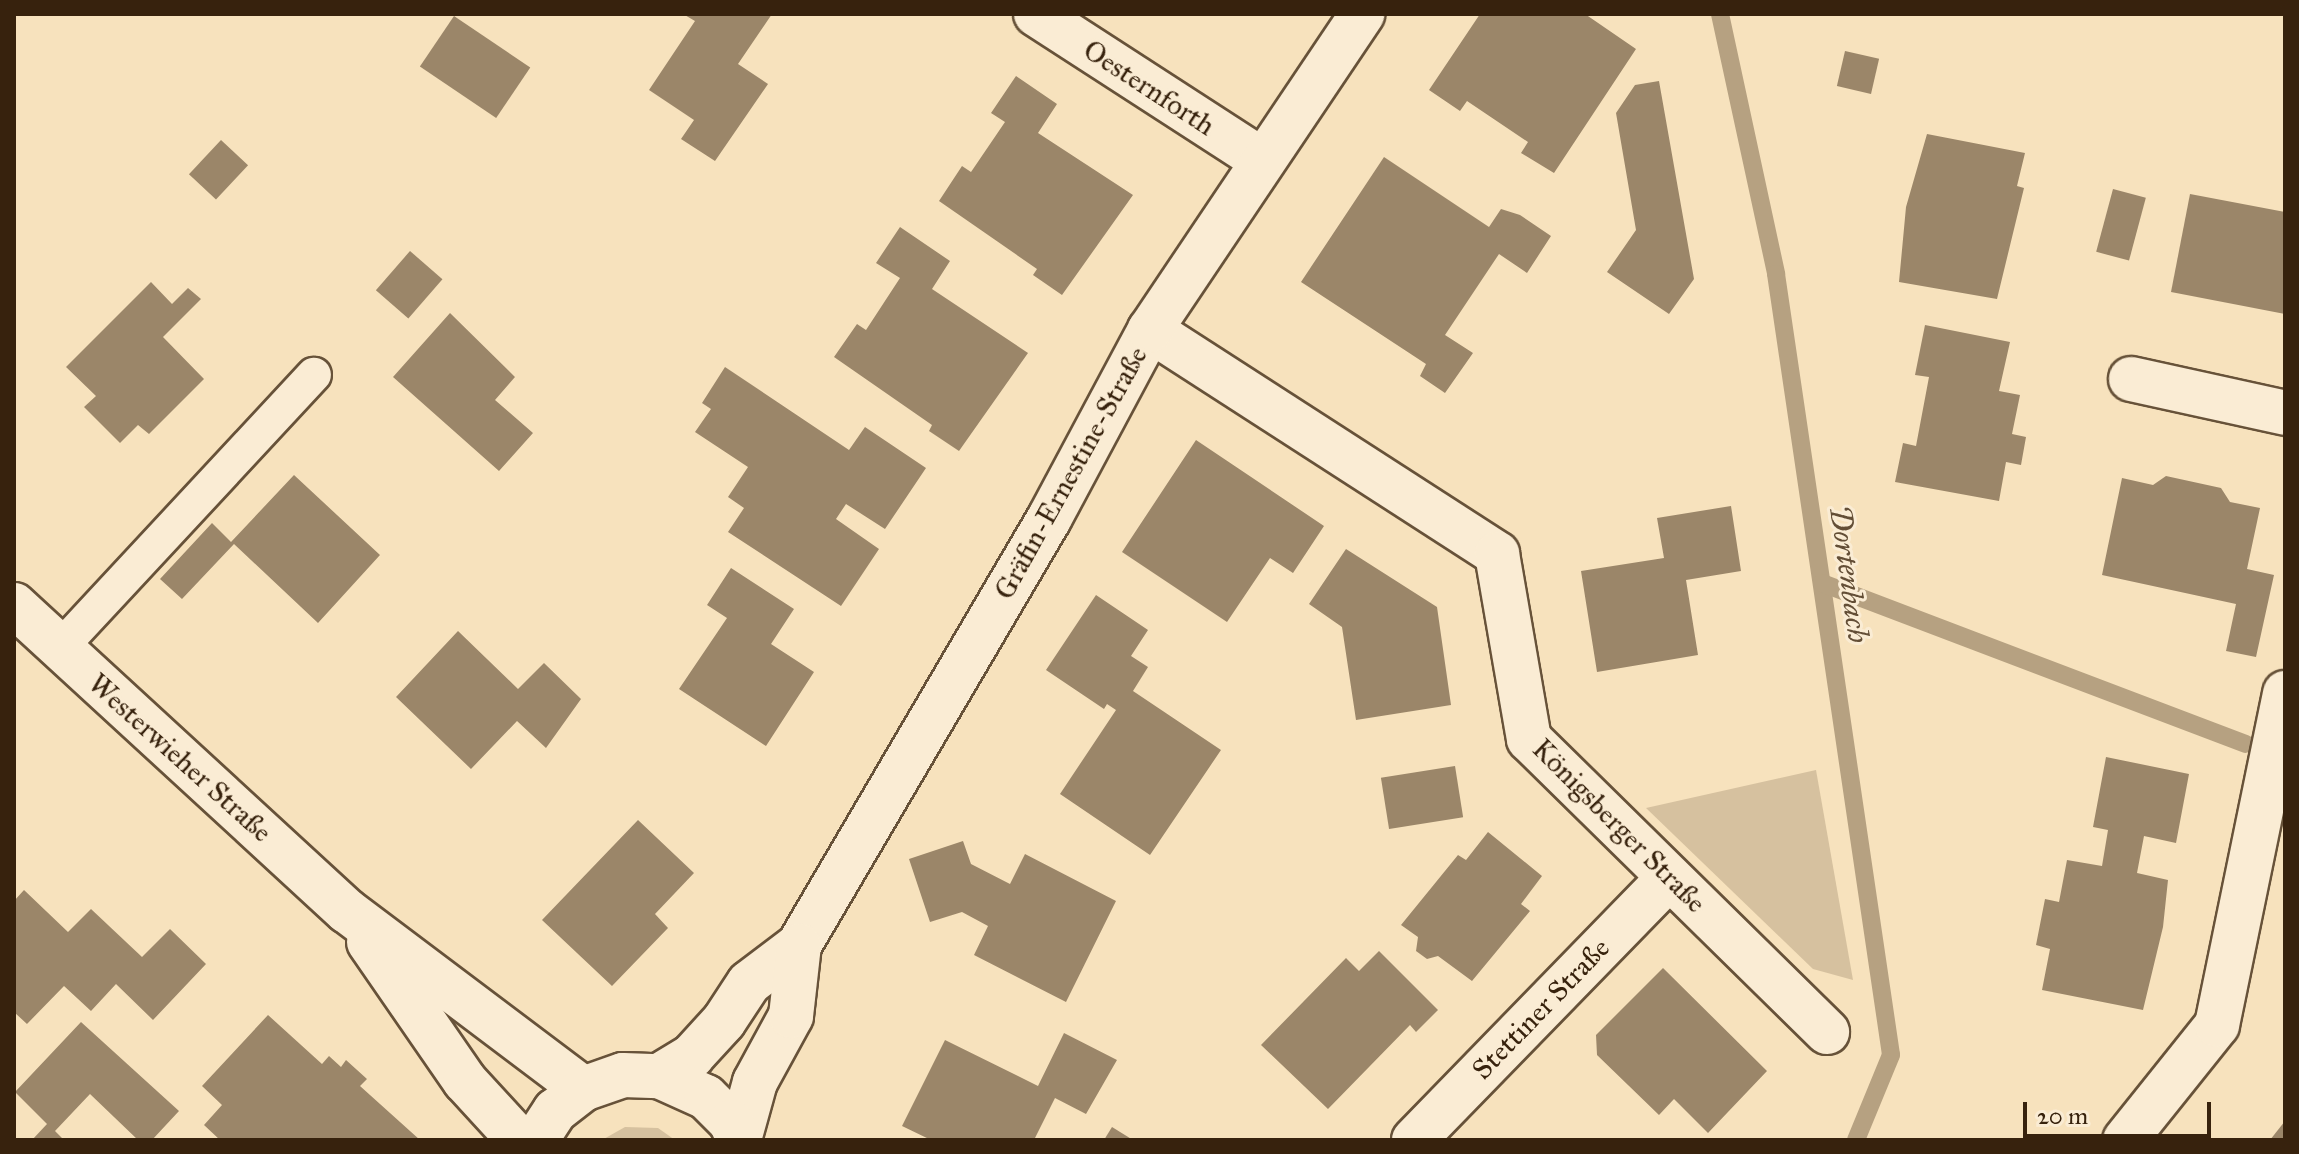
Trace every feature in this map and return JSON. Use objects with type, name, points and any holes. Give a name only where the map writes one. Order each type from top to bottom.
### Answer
[{"type":"street","name":"Oesternforth","points":[[1036,14],[1263,161]]},
{"type":"street","name":"Gräfin-Ernestine-Straße","points":[[659,1076],[692,1056],[749,983],[799,945],[1049,519],[1150,330],[1362,14]]},
{"type":"street","name":"Königsberger Straße","points":[[1150,330],[1497,554],[1529,739],[1827,1032]]},
{"type":"street","points":[[2131,379],[2285,413]]},
{"type":"street","name":"Westerwieher Straße","points":[[14,605],[347,911],[583,1089]]},
{"type":"street","points":[[2125,1140],[2217,1025],[2285,693]]},
{"type":"street","name":"Stettiner Straße","points":[[1414,1140],[1669,878]]},
{"type":"street","name":"Westerwieher Straße","points":[[347,911],[465,1081],[519,1140]]},
{"type":"street","name":"Gräfin-Ernestine-Straße","points":[[739,1140],[755,1082],[791,1016],[799,945]]},
{"type":"street","points":[[536,1140],[555,1111],[583,1089],[623,1075],[659,1076],[706,1097],[731,1122],[739,1140]]},
{"type":"lane","points":[[60,648],[314,375]]},
{"type":"shaded area","points":[[1816,770],[1853,980],[1813,969],[1646,808]]},
{"type":"shaded area","points":[[625,1127],[658,1128],[675,1140],[602,1140]]},
{"type":"building","points":[[683,14],[772,14],[738,64],[768,84],[715,161],[681,139],[694,120],[649,90],[695,21]]},
{"type":"building","points":[[1480,14],[1585,14],[1636,49],[1554,173],[1521,153],[1528,142],[1467,101],[1460,111],[1429,90]]},
{"type":"building","points":[[454,16],[530,67],[496,118],[420,67]]},
{"type":"building","points":[[1845,51],[1879,59],[1871,94],[1837,86]]},
{"type":"building","points":[[1016,76],[1057,104],[1038,133],[1133,195],[1062,295],[1033,275],[1037,269],[939,201],[962,166],[971,172],[1005,122],[991,113]]},
{"type":"building","points":[[1659,81],[1694,279],[1669,314],[1607,272],[1636,230],[1616,113],[1635,85]]},
{"type":"building","points":[[1927,134],[2025,153],[2017,186],[2024,188],[1997,299],[1899,282],[1906,207]]},
{"type":"building","points":[[221,140],[248,165],[216,200],[189,174]]},
{"type":"building","points":[[1384,157],[1489,227],[1501,209],[1520,215],[1551,236],[1527,273],[1499,254],[1445,335],[1473,353],[1445,393],[1420,376],[1426,364],[1301,282]]},
{"type":"building","points":[[2113,189],[2146,198],[2129,261],[2096,252]]},
{"type":"building","points":[[2190,194],[2285,212],[2285,314],[2171,292]]},
{"type":"building","points":[[900,227],[950,261],[932,289],[1028,353],[959,451],[929,431],[932,425],[834,357],[857,324],[866,330],[900,278],[876,263]]},
{"type":"building","points":[[410,251],[442,279],[408,318],[376,290]]},
{"type":"building","points":[[151,282],[172,304],[188,288],[201,299],[163,337],[204,379],[149,434],[138,425],[120,443],[84,407],[96,396],[66,367]]},
{"type":"building","points":[[450,313],[515,377],[495,400],[533,433],[499,471],[393,377]]},
{"type":"building","points":[[1925,325],[2010,342],[1999,391],[2020,395],[2012,434],[2026,437],[2021,465],[2006,462],[1999,501],[1895,482],[1903,443],[1916,446],[1929,377],[1915,375]]},
{"type":"building","points":[[725,367],[849,450],[865,427],[926,468],[885,529],[846,504],[836,519],[879,549],[841,606],[728,532],[744,508],[728,497],[748,467],[695,432],[711,409],[702,403]]},
{"type":"building","points":[[1196,440],[1324,526],[1293,573],[1270,558],[1227,622],[1122,552]]},
{"type":"building","points":[[294,475],[380,555],[318,623],[234,544],[182,599],[160,579],[212,523],[231,542]]},
{"type":"building","points":[[2166,476],[2221,488],[2230,502],[2260,508],[2247,569],[2274,575],[2256,657],[2226,651],[2236,604],[2102,575],[2122,478],[2153,485]]},
{"type":"building","points":[[1731,506],[1741,571],[1686,580],[1698,655],[1597,672],[1581,571],[1664,558],[1657,518]]},
{"type":"building","points":[[1346,549],[1437,607],[1451,705],[1356,720],[1342,627],[1309,604]]},
{"type":"building","points":[[731,568],[794,609],[771,644],[814,672],[766,746],[679,689],[727,618],[707,605]]},
{"type":"building","points":[[1096,595],[1148,630],[1131,656],[1148,667],[1133,691],[1221,750],[1150,855],[1060,794],[1116,710],[1107,704],[1104,709],[1046,670]]},
{"type":"building","points":[[458,631],[518,689],[544,663],[581,699],[546,748],[517,721],[471,769],[396,697]]},
{"type":"building","points":[[2106,757],[2189,774],[2176,843],[2144,836],[2137,873],[2168,880],[2163,927],[2143,1010],[2042,990],[2050,949],[2036,945],[2045,899],[2059,902],[2067,860],[2102,866],[2108,830],[2093,827]]},
{"type":"building","points":[[1455,766],[1463,817],[1389,829],[1381,778]]},
{"type":"building","points":[[638,820],[694,873],[655,914],[668,928],[612,986],[542,920]]},
{"type":"building","points":[[1488,832],[1542,876],[1521,904],[1530,911],[1472,981],[1438,956],[1427,959],[1416,951],[1418,937],[1401,925],[1458,855],[1466,860]]},
{"type":"building","points":[[963,841],[971,864],[1010,884],[1025,854],[1116,901],[1066,1002],[974,955],[988,926],[962,912],[930,922],[909,859]]},
{"type":"building","points":[[24,890],[68,932],[91,909],[142,957],[170,929],[206,964],[153,1020],[116,984],[91,1011],[64,986],[27,1024],[14,1012],[14,901]]},
{"type":"building","points":[[1379,951],[1438,1010],[1416,1032],[1410,1025],[1328,1109],[1261,1045],[1346,958],[1359,971]]},
{"type":"building","points":[[1663,968],[1767,1071],[1708,1133],[1674,1099],[1659,1115],[1597,1055],[1596,1035]]},
{"type":"building","points":[[268,1015],[322,1064],[329,1056],[341,1067],[346,1060],[367,1079],[360,1086],[420,1140],[220,1140],[204,1125],[222,1105],[202,1086]]},
{"type":"building","points":[[81,1022],[179,1111],[152,1140],[138,1140],[90,1094],[55,1131],[64,1140],[32,1140],[47,1124],[15,1092]]},
{"type":"building","points":[[1064,1033],[1117,1060],[1086,1114],[1055,1098],[1034,1140],[931,1140],[902,1126],[945,1040],[1038,1086]]},
{"type":"building","points":[[2285,1121],[2285,1140],[2270,1140]]},
{"type":"building","points":[[1112,1127],[1133,1140],[1104,1140]]},
{"type":"waterway","name":"Dortenbach","points":[[1720,14],[1776,274],[1891,1055],[1856,1140]]},
{"type":"waterway","points":[[1822,583],[2245,744]]}]
